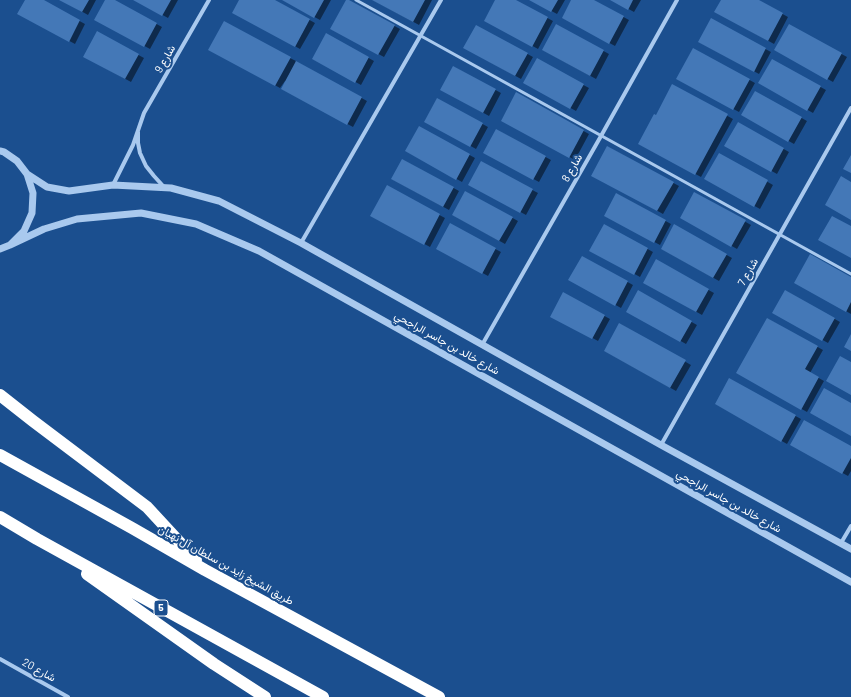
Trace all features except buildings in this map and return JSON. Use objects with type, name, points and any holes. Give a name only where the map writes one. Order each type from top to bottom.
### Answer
[{"type":"highway","points":[[0,395],[147,507],[205,570]]},
{"type":"highway","name":"طريق الشيخ زايد بن سلطان آل نهيان","points":[[0,455],[205,570],[439,697]]},
{"type":"highway","name":"5","points":[[0,517],[37,539],[323,697]]},
{"type":"highway","points":[[37,539],[214,664],[265,697]]},
{"type":"street","name":"شارع 9","points":[[113,185],[133,145],[144,113],[209,0]]},
{"type":"street","points":[[301,243],[441,0]]},
{"type":"street","name":"شارع 8","points":[[482,345],[677,0]]},
{"type":"street","name":"شارع 7","points":[[661,445],[851,108]]},
{"type":"street","name":"شارع 9","points":[[138,128],[140,153],[146,166],[164,188]]},
{"type":"street","points":[[1,150],[17,161],[26,174],[33,193],[32,213],[24,231],[10,245]]},
{"type":"street","name":"شارع خالد بن جاسر الراجحي","points":[[26,174],[46,187],[70,191],[113,185],[171,188],[219,202],[301,243],[661,445],[851,548]]},
{"type":"street","name":"شارع خالد بن جاسر الراجحي","points":[[0,249],[44,229],[77,218],[141,213],[196,224],[259,251],[851,582]]},
{"type":"street","points":[[842,543],[851,526]]},
{"type":"street","name":"شارع 20","points":[[0,659],[68,697]]},
{"type":"lane","points":[[356,0],[851,274]]}]
